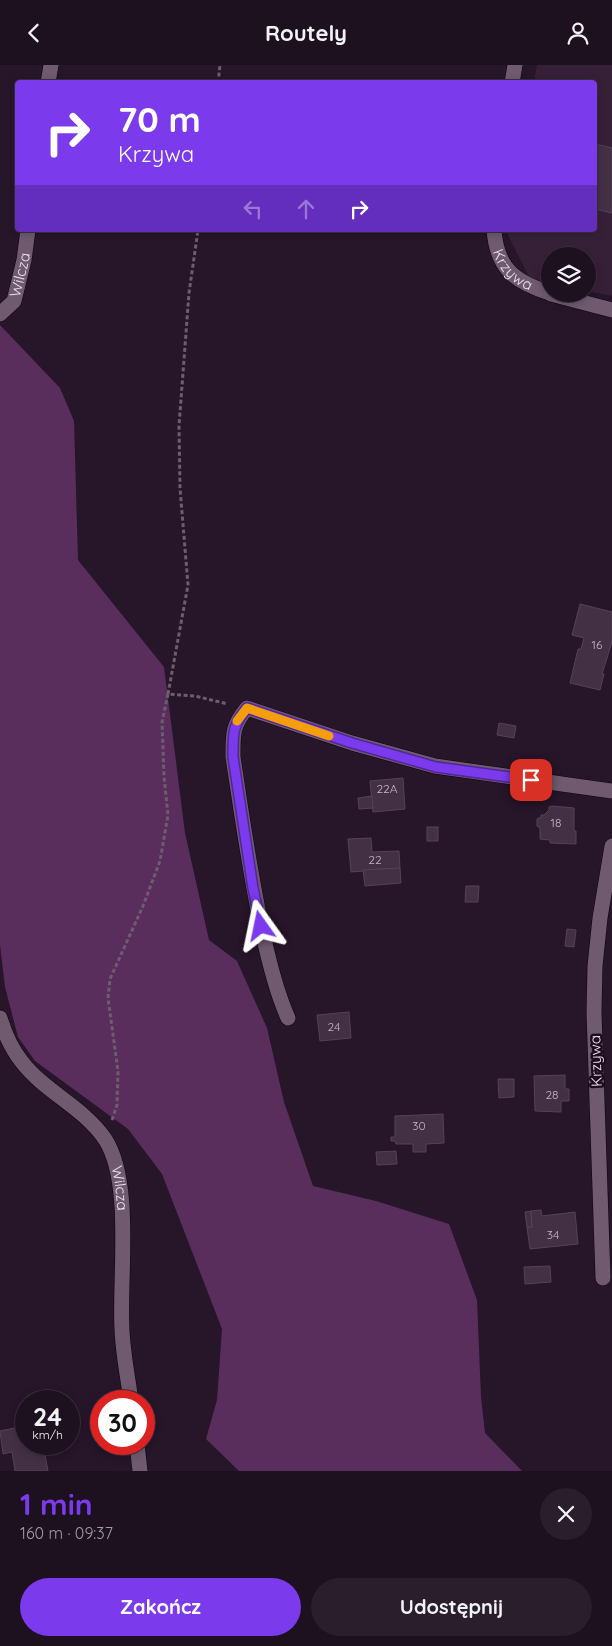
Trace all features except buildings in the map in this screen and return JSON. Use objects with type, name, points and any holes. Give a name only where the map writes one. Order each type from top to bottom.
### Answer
[{"type":"street","points":[[48,80],[51,65]]},
{"type":"street","points":[[512,80],[514,65]]},
{"type":"street","name":"Wilcza","points":[[0,314],[14,301],[24,260],[28,232]]},
{"type":"street","name":"Krzywa","points":[[494,232],[496,249],[506,268],[518,280],[541,291]]},
{"type":"street","name":"Krzywa","points":[[581,302],[612,310]]},
{"type":"street","points":[[288,1018],[270,964],[253,888],[233,757],[233,735],[237,720],[247,708],[352,743],[436,767],[612,791]]},
{"type":"street","name":"Krzywa","points":[[603,1278],[594,1012],[600,918],[612,846]]},
{"type":"street","name":"Wilcza","points":[[0,1018],[5,1034],[22,1062],[44,1083],[80,1111],[105,1140],[117,1169],[121,1205],[122,1330],[130,1390]]},
{"type":"street","points":[[138,1455],[140,1471]]},
{"type":"path","points":[[218,80],[220,65]]},
{"type":"path","points":[[105,1140],[118,1105],[118,1071],[108,998],[110,979],[143,906],[160,861],[168,815],[164,777],[162,722],[188,585],[180,487],[179,426],[189,293],[198,232]]},
{"type":"path","points":[[168,694],[195,696],[247,708]]},
{"type":"shaded area","points":[[537,65],[612,65],[612,296],[596,293],[596,247],[541,247],[541,283],[531,281],[507,232],[597,232],[597,80],[534,80]]},
{"type":"shaded area","points":[[0,325],[60,388],[74,421],[78,560],[164,667],[185,833],[209,940],[237,961],[267,1028],[284,1102],[313,1186],[376,1201],[449,1224],[477,1300],[481,1397],[485,1433],[522,1471],[239,1471],[206,1439],[217,1400],[222,1329],[162,1174],[128,1129],[35,1061],[18,1037],[5,987],[0,945]]},
{"type":"slow traffic","points":[[237,721],[247,708],[329,736]]},
{"type":"route","points":[[261,926],[253,888],[233,757],[233,735],[237,720],[247,708],[352,743],[436,767],[531,780]]}]
